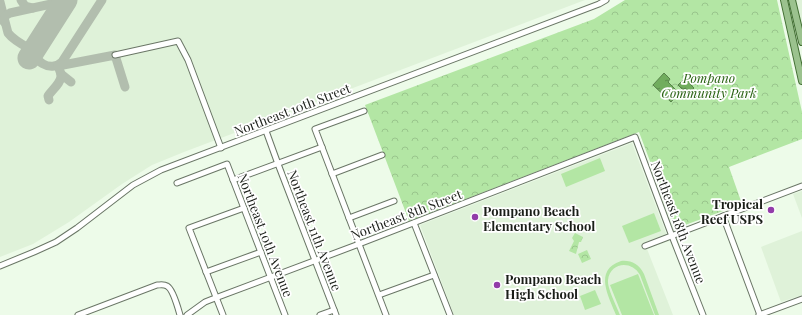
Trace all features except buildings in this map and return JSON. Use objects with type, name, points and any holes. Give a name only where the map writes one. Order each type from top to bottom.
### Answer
[{"type":"main road","points":[[784,0],[802,81]]},
{"type":"main road","points":[[792,0],[802,42]]},
{"type":"main road","points":[[788,17],[793,20],[798,27]]},
{"type":"street","name":"Northeast 10th Street","points":[[0,266],[56,242],[77,228],[133,185],[161,170],[600,4],[606,0]]},
{"type":"street","points":[[115,55],[178,41],[188,60],[220,148]]},
{"type":"street","points":[[364,111],[315,129],[386,315]]},
{"type":"street","name":"Northeast 11th Avenue","points":[[264,132],[268,145],[274,152],[335,312]]},
{"type":"street","name":"Northeast 8th Street","points":[[188,315],[205,302],[414,223],[636,136]]},
{"type":"street","name":"Northeast 18th Avenue","points":[[636,136],[672,236],[703,315]]},
{"type":"street","points":[[233,180],[322,147]]},
{"type":"street","points":[[332,174],[382,155]]},
{"type":"street","name":"Northeast 10th Avenue","points":[[177,183],[227,164],[285,315]]},
{"type":"street","points":[[645,246],[802,186]]},
{"type":"street","points":[[349,218],[394,201]]},
{"type":"street","points":[[223,315],[189,228],[244,208]]},
{"type":"street","points":[[723,216],[760,315],[802,299]]},
{"type":"street","points":[[414,223],[450,315]]},
{"type":"street","points":[[206,272],[260,252]]},
{"type":"street","points":[[379,295],[434,274]]},
{"type":"street","points":[[78,315],[163,284],[168,286],[171,290],[180,315]]},
{"type":"street","points":[[320,315],[335,312]]},
{"type":"shaded area","points":[[0,0],[585,0],[152,165],[122,184],[69,222],[33,244],[0,257]]},
{"type":"shaded area","points":[[794,0],[802,0],[802,30]]},
{"type":"shaded area","points":[[632,143],[669,241],[647,249],[673,315],[454,315],[420,225]]},
{"type":"shaded area","points":[[802,191],[802,218],[793,194]]},
{"type":"shaded area","points":[[802,231],[802,295],[781,302],[761,247]]},
{"type":"green space","name":"Pompano Community Park","points":[[625,0],[777,0],[802,112],[802,139],[729,167],[742,204],[677,228],[674,225],[639,132],[409,221],[365,105],[594,19]]},
{"type":"green space","points":[[600,158],[605,171],[566,187],[561,174]]},
{"type":"green space","points":[[654,213],[661,231],[629,243],[622,226]]},
{"type":"green space","points":[[575,233],[583,237],[581,242],[579,242],[576,254],[569,251],[574,241],[572,238]]},
{"type":"green space","points":[[587,250],[591,259],[582,263],[578,254]]},
{"type":"green space","points":[[621,261],[634,263],[640,268],[644,274],[659,315],[655,315],[640,275],[632,267],[622,265],[613,270],[608,280],[620,315],[616,315],[607,292],[605,277],[607,271],[612,265]]},
{"type":"green space","points":[[638,274],[654,315],[622,315],[610,285]]},
{"type":"green space","points":[[595,290],[601,304],[585,310],[580,296]]},
{"type":"water","points":[[664,73],[670,79],[668,82],[679,93],[671,102],[653,85]]},
{"type":"water","points":[[686,77],[691,81],[689,83],[694,88],[690,92],[685,88],[683,90],[678,85]]},
{"type":"taxiway","points":[[21,0],[25,6],[33,8]]},
{"type":"taxiway","points":[[4,22],[5,16],[10,13],[69,0]]},
{"type":"taxiway","points":[[37,46],[36,56],[43,64],[52,66],[62,62],[102,0]]},
{"type":"taxiway","points":[[0,2],[10,36],[34,51]]},
{"type":"taxiway","points":[[49,100],[48,96],[61,79],[61,73],[58,66],[115,55],[125,87]]},
{"type":"taxiway","points":[[61,74],[71,82]]},
{"type":"runway","points":[[29,58],[66,0]]},
{"type":"place","name":"Tropical Reef USPS","points":[[771,210]]},
{"type":"place","name":"Pompano Beach Elementary School","points":[[475,217]]},
{"type":"place","name":"Pompano Beach High School","points":[[497,285]]}]
